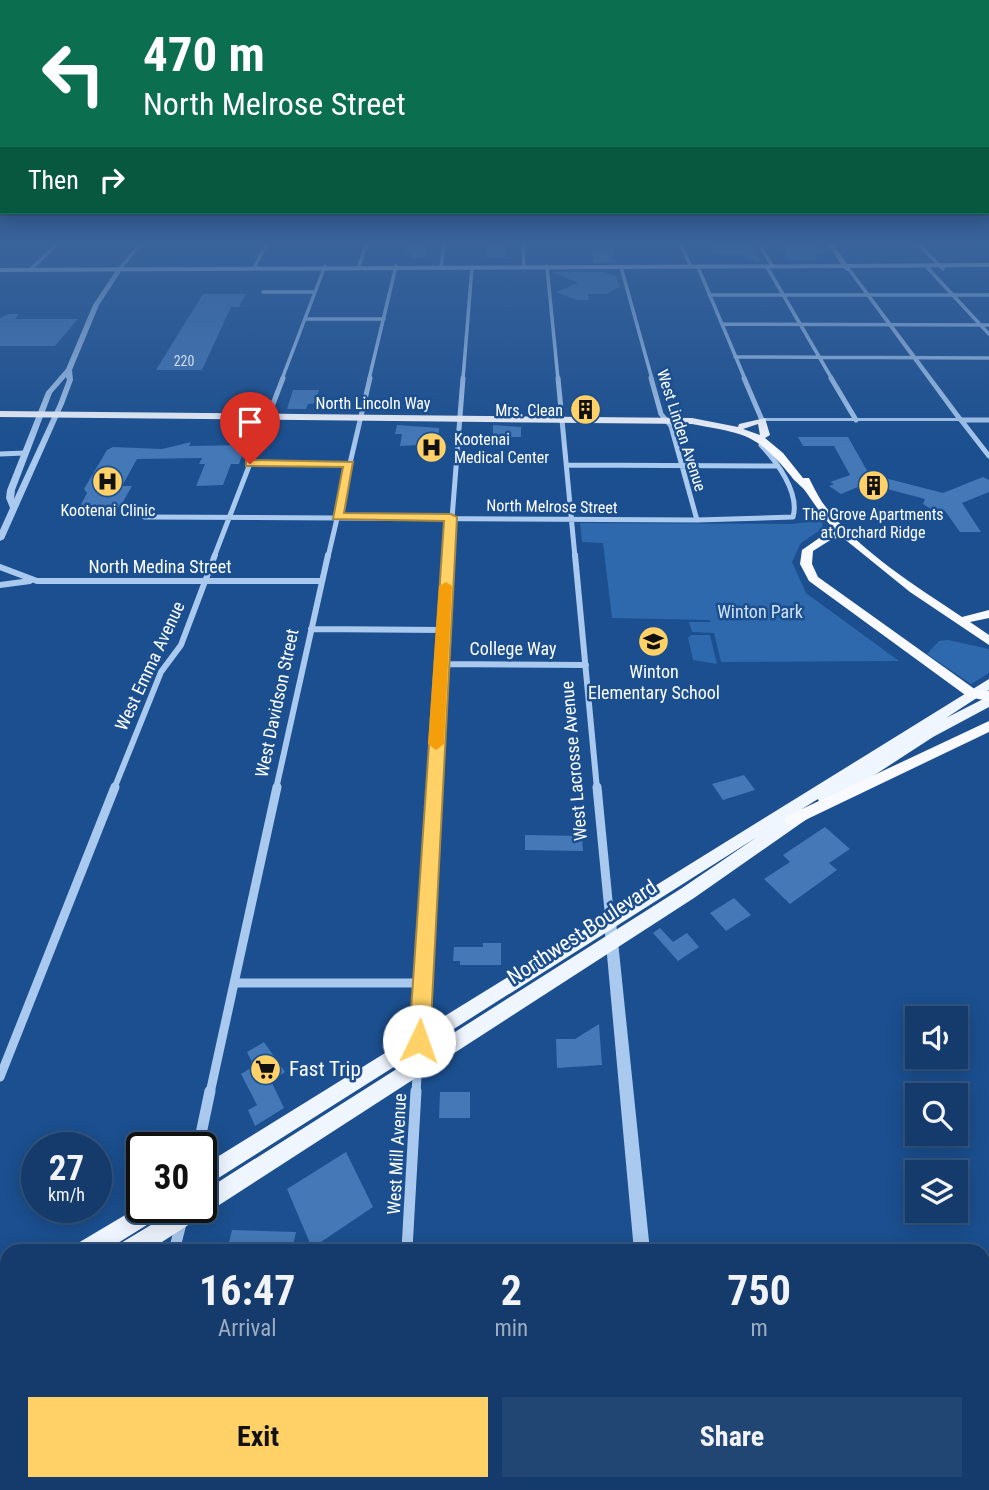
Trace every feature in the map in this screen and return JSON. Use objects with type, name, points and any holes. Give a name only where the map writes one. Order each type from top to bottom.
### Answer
[{"type":"highway","points":[[0,414],[39,417]]},
{"type":"highway","name":"North Lincoln Way","points":[[39,417],[692,421]]},
{"type":"highway","points":[[0,420],[39,417]]},
{"type":"highway","points":[[692,421],[708,419],[742,426],[788,452],[808,487],[844,533],[989,641]]},
{"type":"highway","points":[[742,426],[762,420],[761,439]]},
{"type":"highway","points":[[692,421],[736,429],[761,439],[772,446],[795,478],[808,487]]},
{"type":"highway","points":[[844,533],[829,536],[808,550],[806,564],[813,579],[984,697]]},
{"type":"highway","points":[[960,621],[989,614]]},
{"type":"highway","points":[[792,820],[989,726]]},
{"type":"main road","name":"Northwest Boulevard","points":[[217,1193],[418,1066],[611,931],[688,893],[792,820],[984,697],[989,684]]},
{"type":"main road","name":"Northwest Boulevard","points":[[217,1169],[419,1041],[611,931],[984,697]]},
{"type":"main road","points":[[97,1244],[132,1223]]},
{"type":"main road","name":"Northwest Boulevard","points":[[138,1244],[170,1223]]},
{"type":"street","points":[[13,506],[11,490],[39,417],[54,384],[69,370],[93,313]]},
{"type":"street","name":"West Emma Avenue","points":[[0,1077],[121,767],[161,672],[181,645],[308,313]]},
{"type":"street","name":"West Davidson Street","points":[[201,1132],[311,629],[385,313]]},
{"type":"street","name":"West Mill Avenue","points":[[407,1244],[443,630],[468,313]]},
{"type":"street","name":"West Lacrosse Avenue","points":[[552,313],[641,1244]]},
{"type":"street","name":"West Linden Avenue","points":[[633,313],[661,413],[667,421],[683,466],[697,520]]},
{"type":"street","points":[[717,313],[762,420],[989,420]]},
{"type":"street","points":[[794,313],[856,420]]},
{"type":"street","points":[[881,313],[989,456]]},
{"type":"street","points":[[970,313],[989,334]]},
{"type":"street","points":[[306,319],[384,319]]},
{"type":"street","points":[[722,324],[989,325]]},
{"type":"street","points":[[735,357],[989,358]]},
{"type":"street","points":[[0,539],[13,506],[23,494],[70,380],[69,370]]},
{"type":"street","points":[[761,439],[778,466]]},
{"type":"street","points":[[0,454],[26,453]]},
{"type":"street","points":[[250,464],[349,464]]},
{"type":"street","points":[[568,465],[778,466]]},
{"type":"street","name":"North Melrose Street","points":[[144,517],[697,520],[793,517],[796,507],[778,466]]},
{"type":"street","name":"North Medina Street","points":[[0,567],[37,581],[322,581]]},
{"type":"street","points":[[0,585],[37,581]]},
{"type":"street","points":[[311,629],[443,630]]},
{"type":"street","name":"College Way","points":[[441,664],[586,665]]},
{"type":"street","points":[[234,983],[422,984]]},
{"type":"street","points":[[177,1244],[185,1223]]},
{"type":"green space","name":"Winton Park","points":[[823,520],[822,529],[801,543],[792,562],[806,593],[899,661],[721,662],[714,633],[692,632],[689,622],[711,622],[709,620],[612,618],[603,543],[582,542],[580,523],[792,524]]},
{"type":"green space","points":[[691,635],[710,635],[717,664],[693,660],[688,638]]},
{"type":"green space","points":[[948,640],[989,649],[989,673],[971,684],[927,654],[939,641]]},
{"type":"building","points":[[192,313],[228,313],[202,370],[156,370]]},
{"type":"building","points":[[19,314],[15,319],[78,319],[55,346],[0,346],[0,318]]},
{"type":"building","points":[[293,390],[319,390],[315,403],[308,404],[306,409],[287,409]]},
{"type":"building","points":[[397,425],[439,428],[438,444],[400,446],[402,434],[395,434]]},
{"type":"building","points":[[493,425],[521,427],[521,437],[493,437]]},
{"type":"building","name":"The Grove Apartments at Orchard Ridge","points":[[798,437],[848,437],[869,474],[943,493],[983,477],[989,480],[989,492],[962,503],[981,532],[960,532],[945,511],[934,511],[923,504],[925,499],[876,486],[873,492],[858,487],[841,494],[829,486],[834,484],[830,482],[850,475],[834,446],[803,446]]},
{"type":"building","name":"Kootenai Clinic","points":[[191,442],[189,446],[246,445],[239,464],[231,464],[223,485],[196,486],[205,464],[199,464],[202,458],[137,459],[122,486],[132,486],[120,507],[91,513],[96,504],[77,512],[87,493],[84,489],[107,450],[113,447],[162,449]]},
{"type":"building","points":[[744,775],[755,790],[723,800],[712,784]]},
{"type":"building","points":[[825,827],[850,849],[829,863],[837,870],[790,904],[764,879],[790,862],[783,855]]},
{"type":"building","points":[[525,835],[582,836],[583,851],[525,850]]},
{"type":"building","points":[[734,898],[751,915],[726,931],[710,913]]},
{"type":"building","points":[[660,928],[673,942],[687,933],[699,947],[678,961],[653,933]]},
{"type":"building","points":[[483,943],[501,943],[501,965],[460,965],[460,961],[453,961],[454,947],[483,947]]},
{"type":"building","points":[[599,1024],[602,1065],[557,1068],[556,1039],[575,1039]]},
{"type":"building","points":[[264,1042],[285,1072],[271,1081],[284,1108],[255,1126],[248,1110],[257,1105],[241,1074],[254,1066],[247,1052]]},
{"type":"building","points":[[440,1092],[470,1092],[470,1118],[439,1118]]},
{"type":"building","points":[[346,1152],[373,1207],[318,1244],[310,1244],[287,1189]]},
{"type":"building","points":[[232,1230],[296,1232],[293,1244],[229,1244]]},
{"type":"slow traffic","points":[[436,744],[446,586]]},
{"type":"place","name":"Mrs. Clean","points":[[586,410]]},
{"type":"place","name":"Kootenai Medical Center","points":[[431,448]]},
{"type":"place","name":"Kootenai Clinic","points":[[108,481]]},
{"type":"place","name":"The Grove Apartments at Orchard Ridge","points":[[873,485]]},
{"type":"place","name":"Winton Elementary School","points":[[654,642]]},
{"type":"place","name":"Fast Trip","points":[[266,1069]]},
{"type":"route","points":[[250,464],[349,464],[337,517],[451,517],[419,1041]]}]
